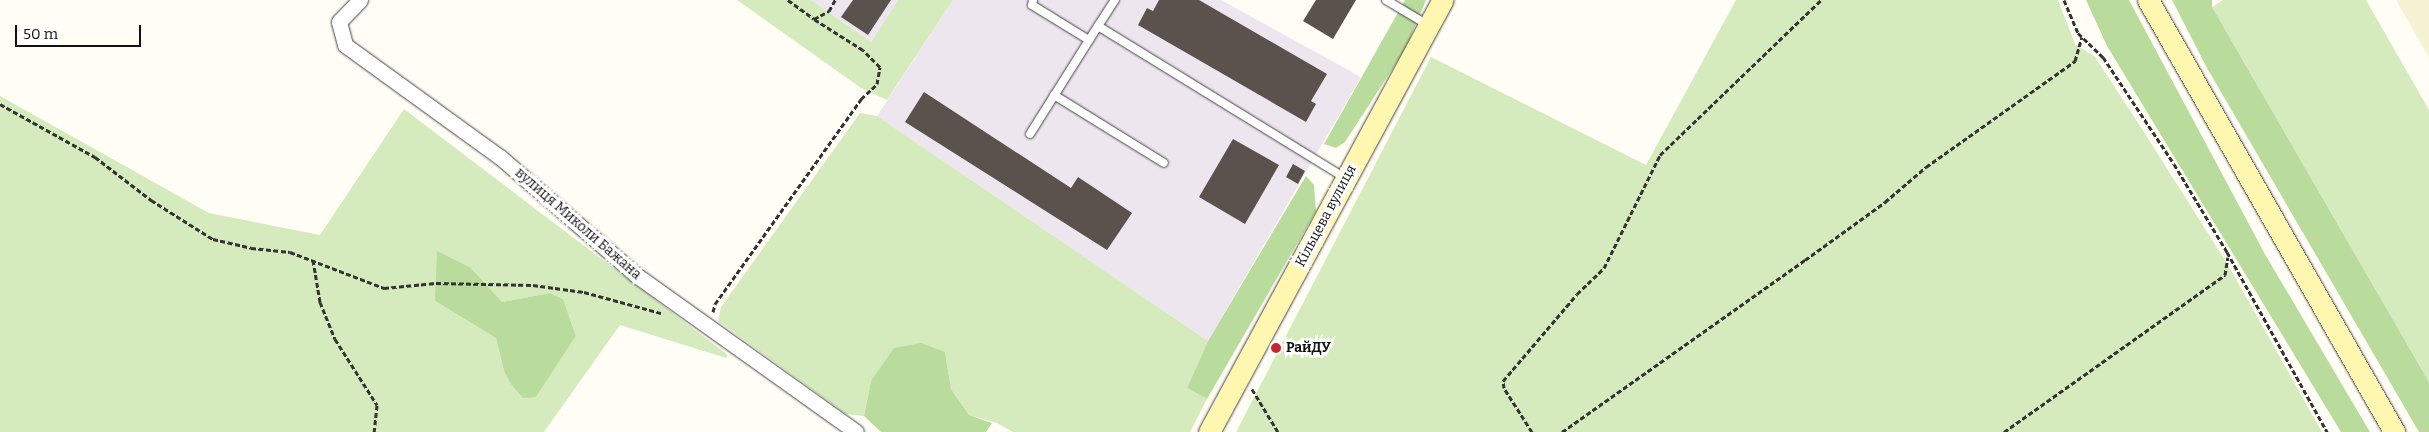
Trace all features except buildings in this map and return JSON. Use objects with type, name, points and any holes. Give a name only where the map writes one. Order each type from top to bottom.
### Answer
[{"type":"street","name":"вулиця Миколи Бажана","points":[[360,0],[339,22],[345,45],[500,157],[636,275],[856,432]]},
{"type":"street","name":"Кільцева вулиця","points":[[1209,432],[1443,0]]},
{"type":"street","points":[[2148,0],[2176,54],[2394,432]]},
{"type":"lane","points":[[1033,0],[1032,5],[1089,40]]},
{"type":"lane","points":[[1030,134],[1114,0]]},
{"type":"lane","points":[[1386,0],[1429,26]]},
{"type":"lane","points":[[1098,26],[1314,162],[1346,178]]},
{"type":"lane","points":[[1054,95],[1164,163]]},
{"type":"path","points":[[709,327],[715,304],[861,99],[876,84],[880,67],[863,50],[788,0]]},
{"type":"path","points":[[814,19],[829,11],[835,0]]},
{"type":"path","points":[[1532,432],[1504,388],[1503,381],[1577,294],[1604,268],[1660,155],[1821,0]]},
{"type":"path","points":[[2064,0],[2082,37],[2103,58],[2227,252],[2327,432]]},
{"type":"path","points":[[1562,432],[1805,260],[1885,202],[1926,167],[2075,61],[2082,37]]},
{"type":"path","points":[[0,104],[95,157],[151,200],[213,239],[251,248],[290,252],[384,288],[436,283],[533,285],[584,292],[666,315]]},
{"type":"path","points":[[2004,432],[2225,275],[2229,262],[2227,252]]},
{"type":"path","points":[[313,260],[320,302],[335,339],[376,406],[374,432]]},
{"type":"path","points":[[1244,368],[1278,432]]},
{"type":"shaded area","points":[[811,0],[898,0],[871,42]]},
{"type":"shaded area","points":[[953,0],[1221,0],[1361,77],[1208,341],[877,116]]},
{"type":"shaded area","points":[[2396,0],[2429,0],[2429,58]]},
{"type":"green space","points":[[737,0],[811,0],[871,42],[898,0],[953,0],[887,100],[861,88]]},
{"type":"green space","points":[[1405,0],[1426,0],[1406,48],[1345,142],[1336,148],[1324,144]]},
{"type":"green space","points":[[1736,0],[2058,0],[2075,44],[2095,57],[2142,129],[2228,265],[2322,432],[1236,432],[1431,57],[1646,165]]},
{"type":"green space","points":[[2086,0],[2129,0],[2266,256],[2370,432],[2341,432],[2107,46]]},
{"type":"green space","points":[[2172,0],[2212,0],[2212,7],[2429,382],[2429,432],[2419,432],[2207,68]]},
{"type":"green space","points":[[2223,0],[2366,0],[2429,110],[2429,382],[2212,7]]},
{"type":"green space","points":[[0,96],[209,213],[320,235],[404,109],[728,355],[726,358],[620,325],[544,432],[0,432]],"holes":[[[471,268],[502,302],[550,293],[563,299],[576,336],[536,397],[504,371],[496,338],[435,301]]]},
{"type":"green space","points":[[860,113],[877,116],[1208,341],[1187,388],[1207,399],[1190,432],[1013,432],[997,423],[969,415],[951,389],[945,352],[871,381],[864,416],[846,414],[718,321],[721,307]]},
{"type":"green space","points":[[1306,176],[1314,185],[1316,211],[1207,399],[1187,388],[1208,341]]},
{"type":"green space","points":[[437,251],[471,268],[502,302],[550,293],[563,299],[576,336],[536,397],[523,398],[511,384],[504,371],[496,338],[435,301]]},
{"type":"green space","points":[[921,343],[945,352],[951,389],[969,415],[992,423],[986,432],[881,432],[864,416],[871,381],[894,348]]},
{"type":"place","name":"РайДУ","points":[[1276,348]]}]
